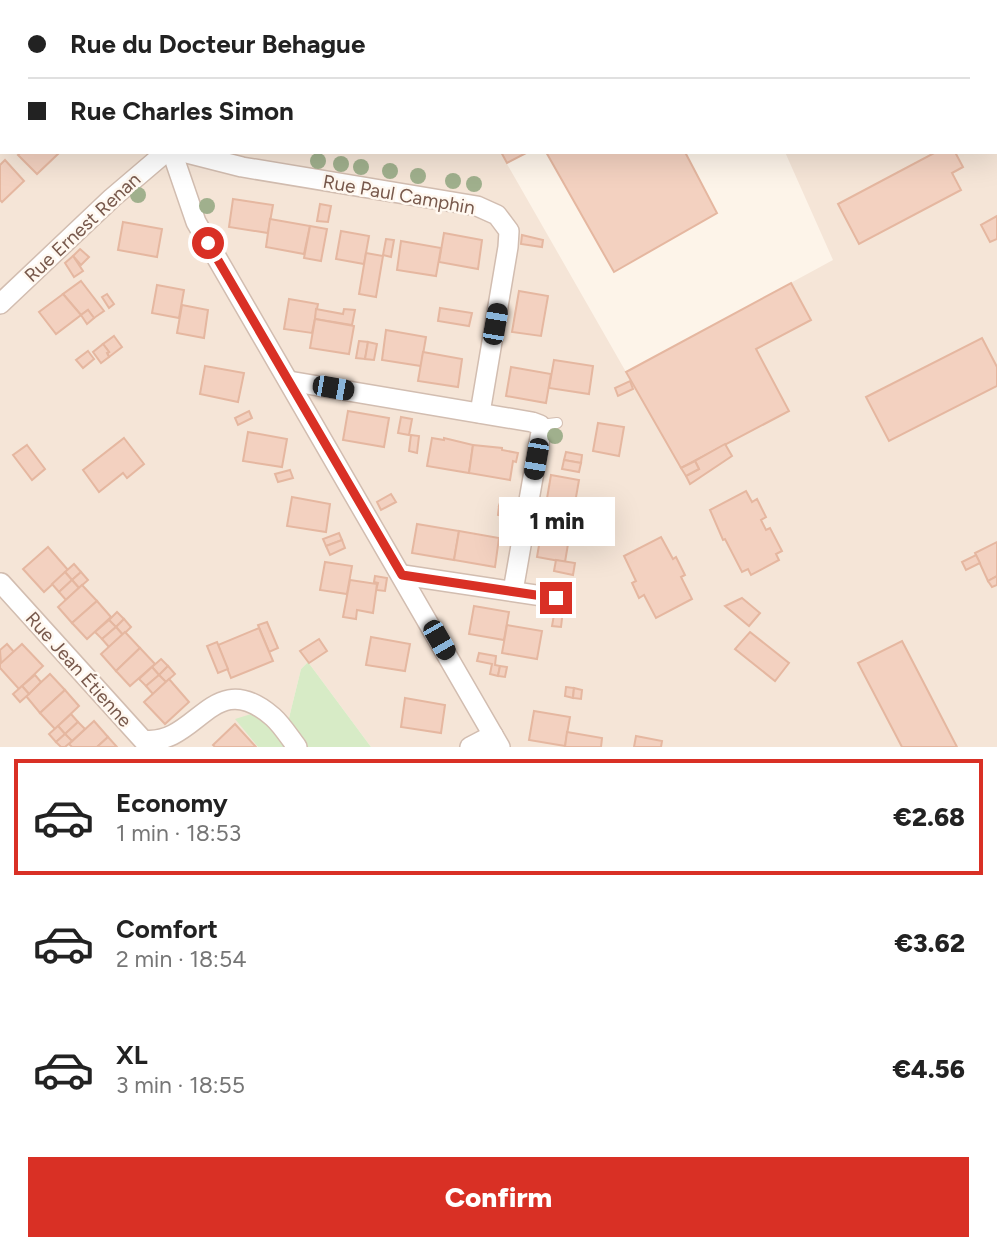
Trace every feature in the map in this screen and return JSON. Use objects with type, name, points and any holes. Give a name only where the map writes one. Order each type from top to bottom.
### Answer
[{"type":"street","name":"Rue Ernest Renan","points":[[0,304],[112,198],[164,154]]},
{"type":"street","points":[[173,154],[196,222],[497,741],[470,747]]},
{"type":"street","name":"Rue Paul Camphin","points":[[191,154],[242,167],[477,206],[497,215],[509,231],[480,413]]},
{"type":"street","points":[[289,381],[548,424],[541,432],[513,591]]},
{"type":"street","points":[[402,575],[556,598]]},
{"type":"street","name":"Rue Jean Étienne","points":[[1,583],[143,740],[155,746],[169,746],[183,739],[218,707],[234,703],[258,706],[275,718],[298,747]]},
{"type":"shaded area","points":[[0,154],[524,154],[507,164],[626,372],[833,260],[786,154],[997,154],[997,747],[371,747],[308,662],[301,669],[289,718],[236,719],[258,747],[0,747]]},
{"type":"green space","points":[[308,662],[371,747],[258,747],[235,719],[267,709],[289,718],[301,669]]},
{"type":"building","points":[[19,154],[58,154],[37,174]]},
{"type":"building","points":[[502,154],[524,154],[507,163]]},
{"type":"building","points":[[547,154],[686,154],[717,213],[614,272]]},
{"type":"building","points":[[932,154],[956,154],[963,167],[952,173],[961,190],[859,244],[838,204]]},
{"type":"building","points":[[5,160],[24,181],[2,202],[0,165]]},
{"type":"building","points":[[233,199],[273,205],[268,233],[229,227]]},
{"type":"building","points":[[320,204],[331,206],[328,222],[317,221]]},
{"type":"building","points":[[997,216],[997,239],[990,242],[981,225]]},
{"type":"building","points":[[270,219],[310,226],[304,254],[266,247]]},
{"type":"building","points":[[123,222],[162,229],[157,257],[118,250]]},
{"type":"building","points":[[310,226],[327,229],[321,261],[304,258]]},
{"type":"building","points":[[341,231],[369,236],[364,264],[336,259]]},
{"type":"building","points":[[444,233],[482,240],[478,269],[439,262]]},
{"type":"building","points":[[522,235],[543,240],[542,247],[521,244]]},
{"type":"building","points":[[386,239],[394,240],[391,257],[383,255]]},
{"type":"building","points":[[401,241],[441,248],[436,276],[397,270]]},
{"type":"building","points":[[80,249],[89,257],[81,265],[73,256]]},
{"type":"building","points":[[366,253],[383,256],[376,297],[359,294]]},
{"type":"building","points":[[73,256],[83,271],[74,277],[65,263]]},
{"type":"building","points":[[81,281],[104,311],[94,318],[88,310],[81,315],[63,294]]},
{"type":"building","points":[[791,283],[811,320],[756,349],[789,411],[681,468],[626,372]]},
{"type":"building","points":[[157,285],[184,290],[179,318],[152,313]]},
{"type":"building","points":[[519,291],[548,296],[541,336],[512,332]]},
{"type":"building","points":[[63,294],[81,315],[56,334],[39,312]]},
{"type":"building","points":[[107,294],[114,304],[109,308],[102,297]]},
{"type":"building","points":[[289,299],[318,304],[312,333],[284,329]]},
{"type":"building","points":[[182,305],[208,310],[204,338],[177,333]]},
{"type":"building","points":[[440,308],[472,313],[469,326],[438,321]]},
{"type":"building","points":[[316,309],[343,314],[344,309],[355,310],[352,325],[315,319]]},
{"type":"building","points":[[88,310],[94,318],[87,324],[81,315]]},
{"type":"building","points":[[315,319],[354,326],[349,354],[310,348]]},
{"type":"building","points":[[386,330],[426,337],[421,366],[382,360]]},
{"type":"building","points":[[114,336],[122,347],[109,357],[103,344]]},
{"type":"building","points":[[982,338],[997,367],[997,386],[889,441],[866,397]]},
{"type":"building","points":[[359,341],[368,342],[365,359],[356,358]]},
{"type":"building","points":[[368,342],[377,344],[374,360],[365,359]]},
{"type":"building","points":[[103,344],[109,357],[101,363],[93,352]]},
{"type":"building","points":[[88,351],[94,359],[83,368],[76,360]]},
{"type":"building","points":[[423,352],[462,359],[458,387],[418,381]]},
{"type":"building","points":[[554,360],[593,366],[589,394],[549,388]]},
{"type":"building","points":[[205,366],[244,373],[238,402],[200,394]]},
{"type":"building","points":[[511,367],[551,374],[546,403],[506,396]]},
{"type":"building","points":[[630,381],[633,389],[618,396],[615,388]]},
{"type":"building","points":[[249,411],[252,418],[238,425],[235,418]]},
{"type":"building","points":[[348,411],[389,418],[384,447],[343,440]]},
{"type":"building","points":[[401,417],[412,419],[409,435],[398,433]]},
{"type":"building","points":[[598,423],[624,427],[619,456],[593,451]]},
{"type":"building","points":[[248,432],[287,439],[282,467],[243,461]]},
{"type":"building","points":[[411,435],[419,436],[417,453],[409,451]]},
{"type":"building","points":[[124,438],[144,464],[127,478],[123,473],[99,492],[83,470]]},
{"type":"building","points":[[432,438],[473,445],[469,473],[427,466]]},
{"type":"building","points":[[725,444],[732,456],[690,484],[686,476],[699,469],[695,461]]},
{"type":"building","points":[[27,445],[45,469],[32,480],[13,455]]},
{"type":"building","points":[[473,445],[502,448],[518,453],[516,462],[513,461],[510,480],[469,473]]},
{"type":"building","points":[[566,452],[582,455],[581,463],[564,460]]},
{"type":"building","points":[[564,460],[581,463],[579,472],[562,469]]},
{"type":"building","points":[[695,461],[699,469],[686,476],[681,468]]},
{"type":"building","points":[[290,470],[293,478],[278,482],[275,474]]},
{"type":"building","points":[[551,475],[579,480],[572,520],[544,516]]},
{"type":"building","points":[[746,491],[752,502],[757,499],[766,517],[761,520],[766,530],[770,528],[782,551],[776,554],[779,560],[751,575],[748,569],[742,572],[725,539],[723,540],[710,510]]},
{"type":"building","points":[[391,494],[396,502],[381,510],[377,502]]},
{"type":"building","points":[[292,497],[330,504],[326,532],[287,526]]},
{"type":"building","points":[[501,499],[518,502],[516,509],[499,506]]},
{"type":"building","points":[[499,506],[516,509],[515,518],[498,515]]},
{"type":"building","points":[[544,516],[572,520],[565,562],[537,557]]},
{"type":"building","points":[[417,524],[459,531],[454,560],[412,553]]},
{"type":"building","points":[[459,531],[499,538],[495,567],[454,560]]},
{"type":"building","points":[[339,533],[342,540],[326,546],[323,539]]},
{"type":"building","points":[[661,537],[685,575],[681,577],[692,599],[656,618],[644,595],[639,598],[632,583],[636,581],[624,556]]},
{"type":"building","points":[[342,540],[345,548],[330,555],[326,546]]},
{"type":"building","points":[[997,542],[997,576],[988,581],[975,553]]},
{"type":"building","points":[[48,547],[68,570],[44,592],[23,569]]},
{"type":"building","points":[[976,555],[980,563],[966,570],[962,562]]},
{"type":"building","points":[[556,560],[575,563],[573,575],[554,571]]},
{"type":"building","points":[[325,562],[352,566],[347,594],[320,590]]},
{"type":"building","points":[[74,564],[81,572],[72,580],[65,572]]},
{"type":"building","points":[[65,572],[72,580],[59,592],[52,584]]},
{"type":"building","points":[[81,572],[88,580],[79,588],[72,580]]},
{"type":"building","points":[[375,576],[387,578],[385,591],[376,590],[378,583],[374,582]]},
{"type":"building","points":[[997,576],[997,585],[992,587],[988,581]]},
{"type":"building","points":[[72,580],[79,588],[66,600],[59,592]]},
{"type":"building","points":[[350,580],[377,584],[373,613],[357,610],[356,619],[343,617]]},
{"type":"building","points":[[82,585],[97,601],[72,623],[58,607]]},
{"type":"building","points":[[742,598],[760,613],[749,626],[725,606]]},
{"type":"building","points":[[97,601],[111,617],[87,639],[72,623]]},
{"type":"building","points":[[474,606],[509,612],[504,640],[469,634]]},
{"type":"building","points":[[555,609],[563,610],[561,627],[552,626]]},
{"type":"building","points":[[117,612],[124,619],[116,627],[109,620]]},
{"type":"building","points":[[124,619],[131,627],[123,635],[116,627]]},
{"type":"building","points":[[109,620],[116,627],[102,639],[95,632]]},
{"type":"building","points":[[267,622],[278,648],[269,652],[258,625]]},
{"type":"building","points":[[507,625],[542,631],[537,659],[502,653]]},
{"type":"building","points":[[116,627],[123,635],[109,647],[102,639]]},
{"type":"building","points":[[259,628],[273,661],[231,678],[218,645]]},
{"type":"building","points":[[125,632],[140,648],[116,671],[101,654]]},
{"type":"building","points":[[750,632],[789,663],[775,681],[735,649]]},
{"type":"building","points":[[371,637],[410,644],[405,671],[366,665]]},
{"type":"building","points":[[319,639],[327,651],[309,663],[300,651]]},
{"type":"building","points":[[902,641],[957,747],[902,747],[858,663]]},
{"type":"building","points":[[217,642],[228,669],[218,673],[207,646]]},
{"type":"building","points":[[7,644],[14,652],[1,664],[0,650]]},
{"type":"building","points":[[22,644],[43,666],[19,689],[0,668],[0,664]]},
{"type":"building","points":[[140,648],[155,664],[130,686],[116,671]]},
{"type":"building","points":[[479,653],[496,656],[495,665],[500,666],[498,676],[490,674],[492,664],[477,661]]},
{"type":"building","points":[[161,659],[168,666],[159,675],[152,667]]},
{"type":"building","points":[[168,666],[175,674],[166,682],[159,675]]},
{"type":"building","points":[[500,666],[507,667],[505,677],[498,676]]},
{"type":"building","points":[[152,667],[159,675],[146,686],[139,679]]},
{"type":"building","points":[[50,674],[65,690],[40,713],[26,696]]},
{"type":"building","points":[[35,675],[41,682],[29,694],[22,686]]},
{"type":"building","points":[[159,675],[166,682],[153,694],[146,686]]},
{"type":"building","points":[[169,679],[189,702],[165,724],[144,702]]},
{"type":"building","points":[[22,686],[29,694],[20,702],[13,694]]},
{"type":"building","points":[[566,687],[574,688],[573,698],[565,696]]},
{"type":"building","points":[[574,688],[582,690],[581,699],[573,698]]},
{"type":"building","points":[[65,690],[79,706],[55,729],[40,713]]},
{"type":"building","points":[[405,698],[445,705],[441,733],[401,727]]},
{"type":"building","points":[[534,711],[570,717],[565,746],[529,740]]},
{"type":"building","points":[[71,714],[78,722],[65,734],[58,726]]},
{"type":"building","points":[[94,721],[108,737],[97,747],[72,747],[69,744]]},
{"type":"building","points":[[78,722],[85,729],[72,741],[65,734]]},
{"type":"building","points":[[235,724],[256,747],[213,745]]},
{"type":"building","points":[[58,726],[65,734],[56,742],[49,734]]},
{"type":"building","points":[[567,732],[602,738],[601,747],[565,747]]},
{"type":"building","points":[[65,734],[72,741],[61,747],[56,742]]},
{"type":"building","points":[[636,736],[662,741],[661,747],[634,747]]},
{"type":"building","points":[[108,737],[117,747],[97,747]]},
{"type":"route","points":[[208,243],[402,575],[556,598]]}]
